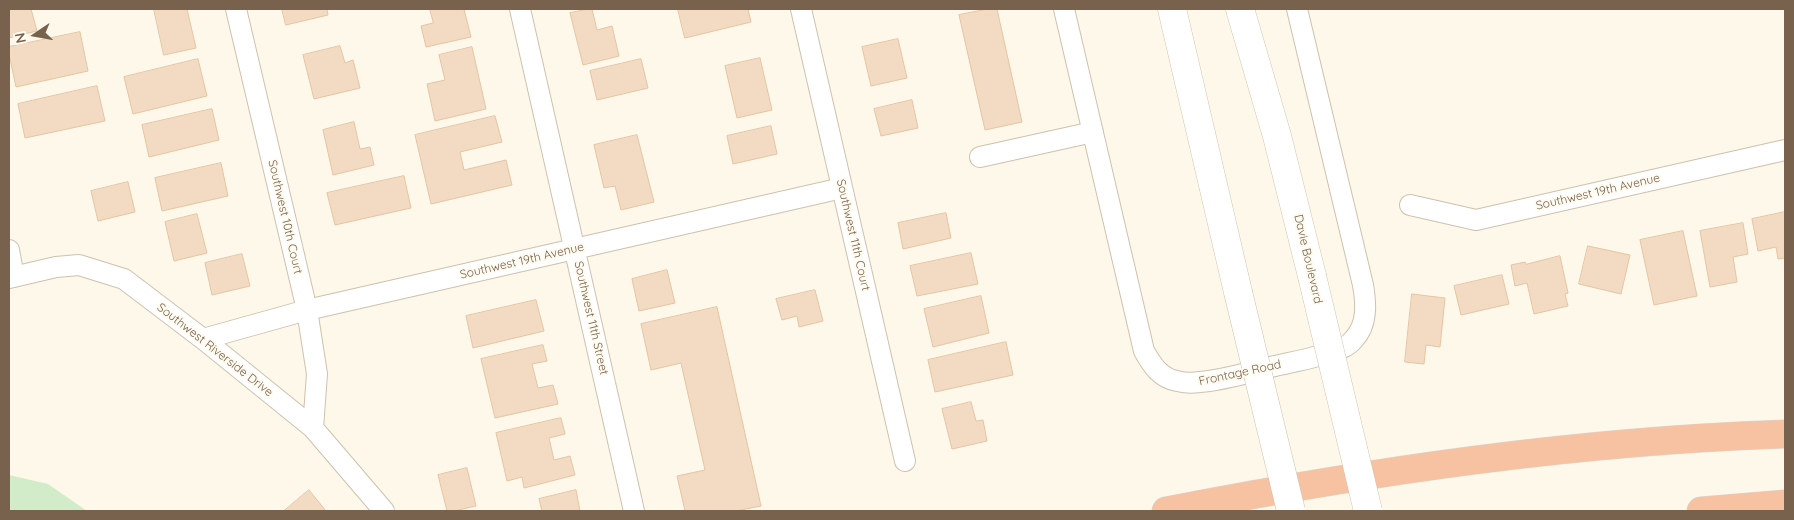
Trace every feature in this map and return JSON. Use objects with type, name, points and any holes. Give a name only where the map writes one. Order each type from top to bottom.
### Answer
[{"type":"highway","points":[[1166,511],[1376,474],[1492,458],[1669,441],[1785,434]]},
{"type":"highway","points":[[1701,511],[1785,504]]},
{"type":"main road","points":[[1172,9],[1291,511]]},
{"type":"main road","name":"Davie Boulevard","points":[[1240,9],[1277,136],[1368,511]]},
{"type":"street","name":"Southwest 10th Court","points":[[236,9],[307,310],[317,374],[313,428]]},
{"type":"street","name":"Southwest 11th Street","points":[[520,9],[634,511]]},
{"type":"street","name":"Southwest 11th Court","points":[[802,9],[905,461]]},
{"type":"street","name":"Frontage Road","points":[[1064,9],[1144,351],[1157,371],[1165,377],[1175,381],[1198,382],[1220,379],[1345,347],[1353,342],[1358,335],[1365,315],[1364,291],[1297,9]]},
{"type":"street","points":[[980,157],[1093,132]]},
{"type":"street","name":"Southwest 19th Avenue","points":[[1410,205],[1476,220],[1785,150]]},
{"type":"street","name":"Southwest 19th Avenue","points":[[203,340],[307,310],[842,188]]},
{"type":"street","points":[[9,250],[12,278]]},
{"type":"street","name":"Southwest Riverside Drive","points":[[12,278],[56,267],[79,266],[124,278],[313,428],[384,511]]},
{"type":"green space","points":[[9,475],[48,484],[87,511],[9,511]]},
{"type":"building","points":[[9,9],[31,9],[37,31],[9,38]]},
{"type":"building","points":[[154,9],[187,9],[196,48],[164,55]]},
{"type":"building","points":[[282,9],[327,9],[328,15],[286,25]]},
{"type":"building","points":[[430,9],[464,9],[471,37],[426,47],[421,26],[433,23]]},
{"type":"building","points":[[592,9],[597,30],[612,26],[619,56],[583,65],[570,13]]},
{"type":"building","points":[[678,9],[748,9],[751,22],[685,38]]},
{"type":"building","points":[[997,9],[1022,122],[985,130],[959,15]]},
{"type":"building","points":[[80,32],[88,71],[16,87],[9,47]]},
{"type":"building","points":[[898,39],[907,78],[871,86],[862,47]]},
{"type":"building","points":[[340,46],[345,63],[353,60],[360,88],[314,99],[303,55]]},
{"type":"building","points":[[472,47],[486,109],[435,121],[427,84],[445,80],[439,55]]},
{"type":"building","points":[[760,58],[772,110],[737,118],[725,66]]},
{"type":"building","points":[[198,59],[207,96],[133,114],[124,77]]},
{"type":"building","points":[[641,59],[648,88],[597,100],[590,71]]},
{"type":"building","points":[[97,86],[105,121],[25,138],[18,104]]},
{"type":"building","points":[[912,100],[918,128],[881,136],[874,109]]},
{"type":"building","points":[[212,109],[219,140],[149,157],[142,125]]},
{"type":"building","points":[[495,116],[502,142],[460,152],[464,170],[506,160],[512,185],[431,204],[415,135]]},
{"type":"building","points":[[354,122],[360,149],[370,147],[374,165],[333,175],[323,130]]},
{"type":"building","points":[[771,126],[777,154],[733,164],[727,136]]},
{"type":"building","points":[[637,135],[654,202],[621,210],[615,186],[604,188],[594,145]]},
{"type":"building","points":[[221,163],[228,196],[162,211],[155,178]]},
{"type":"building","points":[[404,176],[411,208],[335,225],[327,193]]},
{"type":"building","points":[[128,182],[135,212],[98,221],[91,191]]},
{"type":"building","points":[[1785,212],[1785,258],[1778,259],[1776,247],[1758,251],[1752,219]]},
{"type":"building","points":[[946,213],[951,238],[903,249],[898,223]]},
{"type":"building","points":[[197,214],[207,253],[174,261],[165,222]]},
{"type":"building","points":[[1743,223],[1748,254],[1733,257],[1737,282],[1710,287],[1700,231]]},
{"type":"building","points":[[1683,231],[1697,296],[1654,305],[1640,240]]},
{"type":"building","points":[[1588,246],[1630,255],[1621,294],[1579,284]]},
{"type":"building","points":[[971,253],[978,284],[917,296],[910,266]]},
{"type":"building","points":[[242,254],[250,286],[212,295],[205,263]]},
{"type":"building","points":[[1560,256],[1568,293],[1565,294],[1568,306],[1534,314],[1527,283],[1515,286],[1511,265],[1525,262],[1526,264]]},
{"type":"building","points":[[667,270],[675,303],[639,311],[632,279]]},
{"type":"building","points":[[1502,275],[1509,304],[1461,315],[1454,286]]},
{"type":"building","points":[[815,290],[823,321],[799,327],[797,316],[782,320],[776,299]]},
{"type":"building","points":[[1412,294],[1445,298],[1440,347],[1426,345],[1424,364],[1405,362]]},
{"type":"building","points":[[981,296],[989,333],[933,347],[924,309]]},
{"type":"building","points":[[536,300],[544,331],[473,348],[466,316]]},
{"type":"building","points":[[717,307],[761,506],[736,511],[685,511],[677,476],[705,470],[681,363],[651,370],[641,324]]},
{"type":"building","points":[[1006,342],[1013,375],[935,392],[928,360]]},
{"type":"building","points":[[543,345],[547,361],[532,364],[538,388],[553,385],[558,404],[495,418],[481,359]]},
{"type":"building","points":[[971,402],[976,421],[983,420],[987,441],[952,449],[942,409]]},
{"type":"building","points":[[561,418],[565,434],[549,438],[554,460],[570,456],[575,475],[524,488],[522,477],[507,481],[496,433]]},
{"type":"building","points":[[467,468],[476,506],[447,511],[438,475]]},
{"type":"building","points":[[309,490],[326,511],[284,511]]},
{"type":"building","points":[[576,490],[580,511],[542,511],[539,499]]}]
